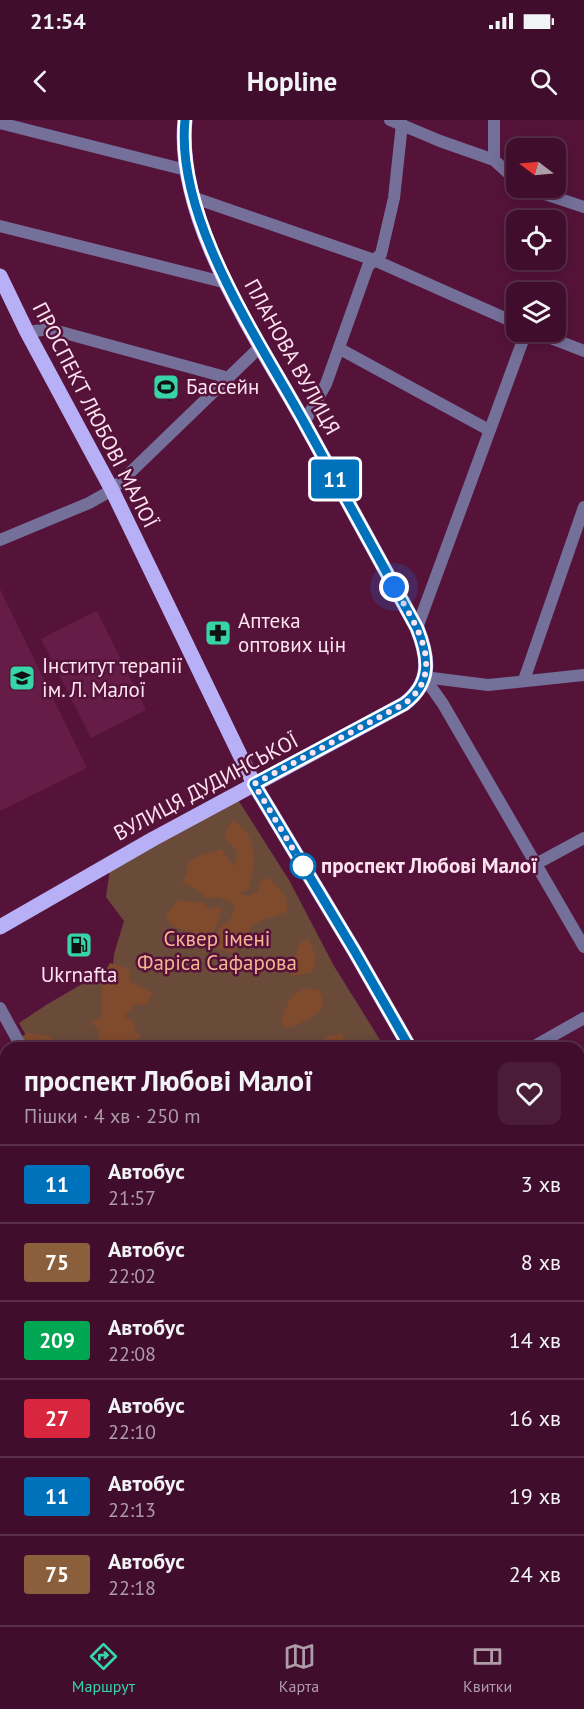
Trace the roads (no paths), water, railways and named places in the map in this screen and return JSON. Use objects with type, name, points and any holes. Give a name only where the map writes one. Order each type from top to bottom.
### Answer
[{"type":"main road","name":"ПЛАНОВА ВУЛИЦЯ","points":[[185,120],[186,170],[192,197],[210,244],[227,283],[417,628],[426,658],[424,677]]},
{"type":"main road","name":"ПРОСПЕКТ ЛЮБОВІ МАЛОЇ","points":[[0,276],[27,332],[112,490],[254,784],[407,1042]]},
{"type":"main road","name":"ВУЛИЦЯ ДУДИНСЬКОЇ","points":[[0,927],[111,862],[404,704],[416,695],[424,677]]},
{"type":"street","points":[[494,120],[494,160]]},
{"type":"street","points":[[304,423],[326,384],[368,266],[381,254],[394,198],[396,122],[440,141],[494,160],[506,171]]},
{"type":"street","points":[[0,123],[186,170]]},
{"type":"street","points":[[192,197],[374,261],[506,319]]},
{"type":"street","points":[[557,198],[584,207]]},
{"type":"street","points":[[0,226],[227,283]]},
{"type":"street","points":[[27,332],[50,329],[229,378]]},
{"type":"street","points":[[417,628],[522,342]]},
{"type":"street","points":[[561,342],[584,351]]},
{"type":"street","points":[[0,540],[112,490],[261,346]]},
{"type":"street","points":[[340,349],[489,430]]},
{"type":"street","points":[[524,680],[584,510]]},
{"type":"street","points":[[424,677],[488,685],[584,675]]},
{"type":"street","points":[[424,677],[443,704],[584,947]]},
{"type":"street","points":[[536,864],[584,838]]},
{"type":"street","points":[[0,1008],[19,1042]]},
{"type":"street","points":[[542,1042],[584,1018]]},
{"type":"place","name":"Бассейн","points":[[166,387]]},
{"type":"place","name":"Аптека оптових цін","points":[[218,633]]},
{"type":"place","name":"Інститут терапії ім. Л. Малої","points":[[22,678]]},
{"type":"place","name":"проспект Любові Малої","points":[[303,866]]},
{"type":"place","name":"Ukrnafta","points":[[79,945]]},
{"type":"park label","name":"Сквер імені Фаріса Сафарова","points":[[217,951]]}]
